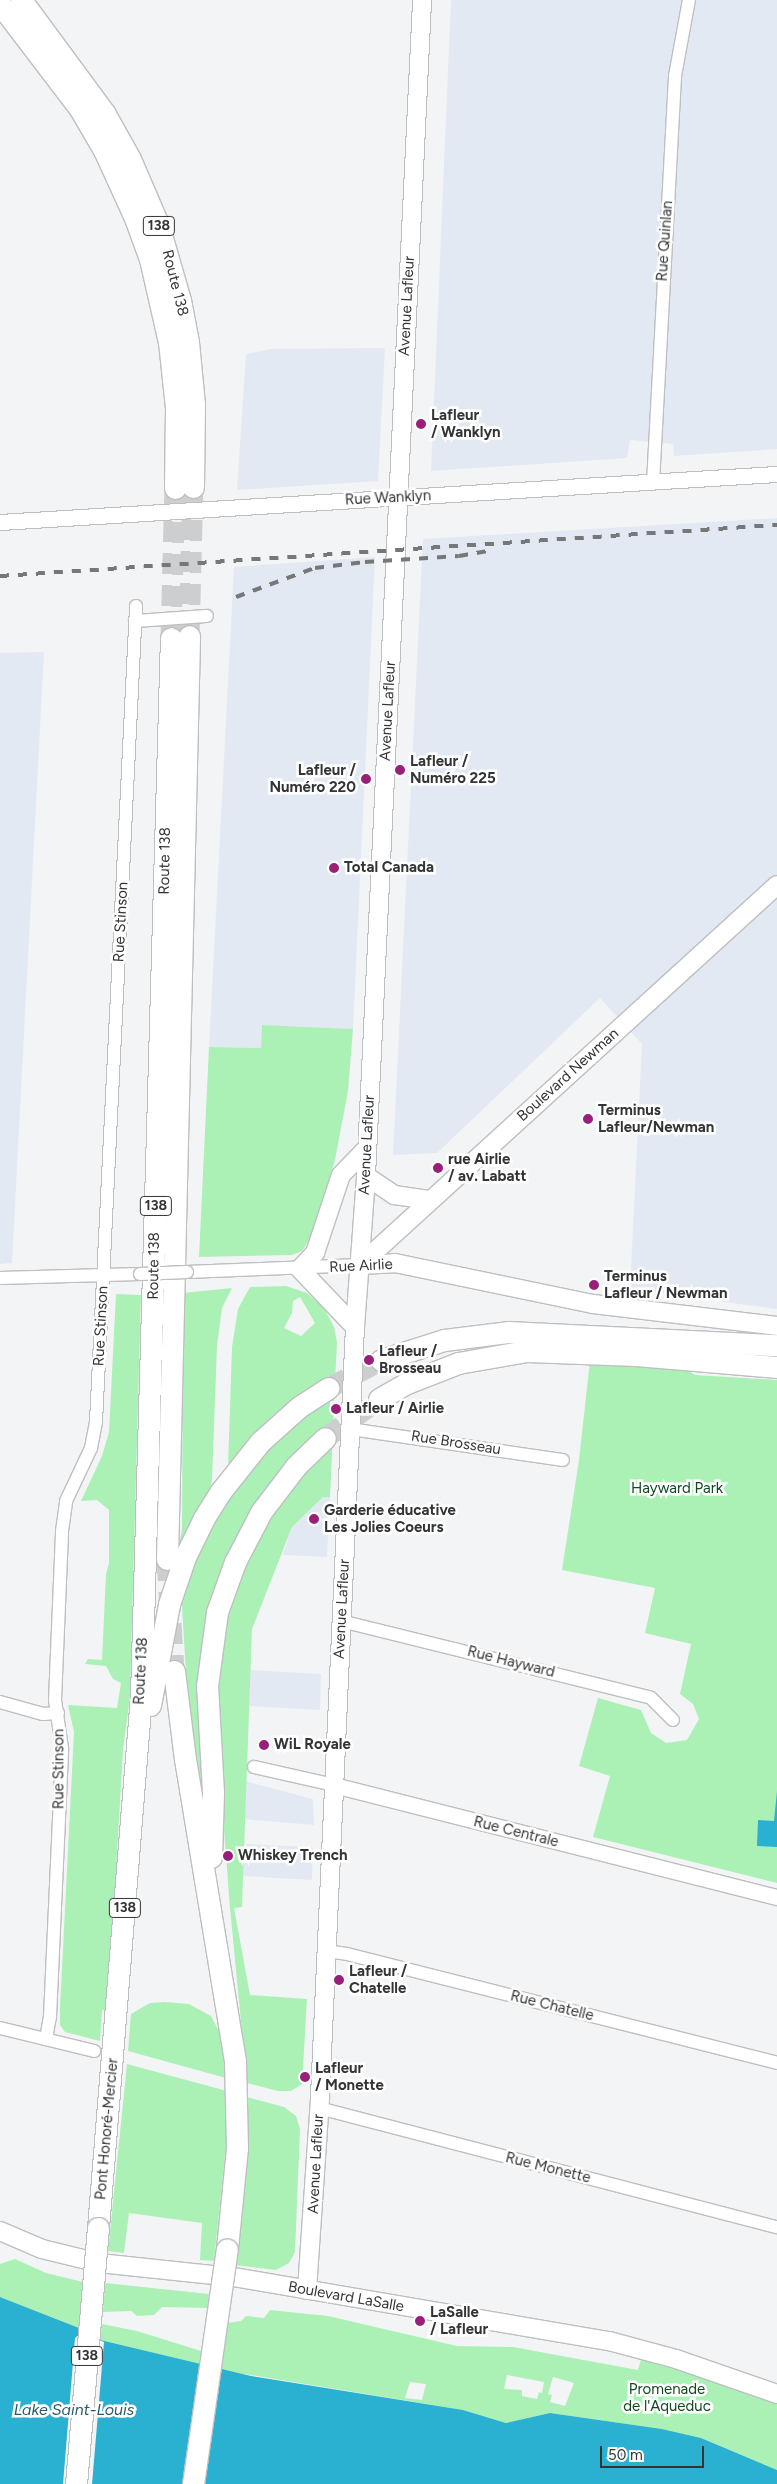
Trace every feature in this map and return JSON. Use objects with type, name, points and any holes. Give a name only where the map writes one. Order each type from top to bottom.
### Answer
[{"type":"highway","name":"Route 138","points":[[0,4],[80,109],[104,150],[135,218],[150,259],[169,342],[184,488],[194,404],[188,342],[180,300],[158,224],[130,159],[102,108],[21,0]]},
{"type":"highway","name":"Route 138","points":[[136,1774],[148,1508],[180,637],[167,1559]]},
{"type":"highway","points":[[381,1360],[444,1340],[508,1332],[777,1344]]},
{"type":"highway","points":[[379,1399],[407,1383],[458,1363],[527,1351],[636,1355],[777,1367]]},
{"type":"highway","points":[[136,1774],[169,1604],[197,1531],[221,1491],[251,1451],[293,1412],[328,1388]]},
{"type":"highway","points":[[210,1905],[212,1792],[207,1686],[217,1612],[235,1562],[261,1512],[296,1466],[325,1438]]},
{"type":"highway","points":[[174,1671],[185,1759],[210,1905],[237,2087],[237,2148],[227,2249],[192,2484]]},
{"type":"highway","name":"Pont Honoré-Mercier","points":[[76,2484],[136,1774]]},
{"type":"main road","name":"Avenue Lafleur","points":[[307,2290],[319,2108],[355,1327],[366,1176],[422,0]]},
{"type":"main road","name":"Boulevard Newman","points":[[360,1266],[777,885]]},
{"type":"main road","points":[[355,1327],[300,1270],[315,1253],[341,1175],[367,1148]]},
{"type":"main road","points":[[366,1176],[394,1195],[431,1200]]},
{"type":"main road","name":"Rue Airlie","points":[[360,1266],[395,1263],[504,1288],[635,1310],[777,1326]]},
{"type":"main road","name":"Boulevard LaSalle","points":[[0,2231],[42,2249],[99,2263],[234,2277],[609,2341],[668,2357],[777,2394]]},
{"type":"street","name":"Rue Quinlan","points":[[653,483],[675,76],[689,0]]},
{"type":"street","name":"Rue Wanklyn","points":[[0,522],[777,474]]},
{"type":"street","name":"Rue Stinson","points":[[46,2039],[62,1748],[55,1687],[63,1520],[69,1492],[91,1448],[95,1432],[136,606]]},
{"type":"street","points":[[135,621],[207,616]]},
{"type":"street","name":"Rue Airlie","points":[[0,1278],[300,1270],[360,1266]]},
{"type":"street","name":"Rue Brosseau","points":[[350,1429],[562,1460]]},
{"type":"street","name":"Rue Hayward","points":[[341,1622],[650,1698],[673,1720]]},
{"type":"street","points":[[0,1702],[43,1714],[58,1713]]},
{"type":"street","name":"Rue Centrale","points":[[254,1766],[777,1897]]},
{"type":"street","name":"Rue Chatelle","points":[[326,1951],[347,1954],[777,2063]]},
{"type":"street","points":[[0,2028],[94,2051]]},
{"type":"street","name":"Rue Monette","points":[[319,2108],[777,2227]]},
{"type":"shaded area","points":[[451,0],[777,0],[777,449],[674,456],[673,444],[630,440],[627,458],[431,471]]},
{"type":"shaded area","points":[[385,348],[378,481],[237,490],[246,354],[271,349]]},
{"type":"shaded area","points":[[777,518],[777,1309],[630,1289],[642,1044],[600,998],[437,1153],[393,1155],[423,539]]},
{"type":"shaded area","points":[[375,557],[353,1029],[262,1025],[261,1048],[209,1047],[234,567]]},
{"type":"shaded area","points":[[44,652],[12,1263],[0,1264],[0,653]]},
{"type":"shaded area","name":"Garderie éducative Les Jolies Coeurs","points":[[323,1497],[330,1497],[327,1557],[283,1555],[292,1527]]},
{"type":"shaded area","points":[[250,1670],[321,1674],[320,1710],[249,1706]]},
{"type":"shaded area","points":[[245,1781],[313,1799],[314,1825],[243,1819]]},
{"type":"shaded area","points":[[243,1844],[313,1847],[312,1880],[242,1876]]},
{"type":"green space","points":[[262,1025],[353,1029],[348,1091],[335,1160],[312,1236],[302,1251],[292,1255],[199,1257],[209,1047],[261,1048]]},
{"type":"green space","points":[[286,1286],[307,1293],[324,1308],[334,1327],[337,1342],[334,1401],[330,1401],[330,1409],[334,1410],[330,1497],[323,1497],[292,1527],[252,1629],[242,1907],[234,1908],[250,1995],[307,1999],[302,2084],[291,2091],[278,2091],[247,2083],[230,1908],[215,1712],[230,1555],[202,1791],[187,1689],[181,1591],[228,1467],[232,1347],[238,1309],[250,1287]],"holes":[[[300,1297],[315,1323],[301,1336],[284,1328],[292,1313],[293,1301]]]},
{"type":"green space","points":[[232,1288],[222,1308],[217,1346],[212,1480],[209,1492],[178,1551],[182,1529],[183,1293]]},
{"type":"green space","points":[[116,1294],[141,1295],[130,1697],[123,1750],[108,2010],[102,2010],[100,2041],[65,2032],[60,2025],[60,2008],[74,1732],[68,1705],[117,1708],[121,1683],[113,1679],[106,1666],[85,1664],[88,1659],[102,1660],[106,1574],[109,1563],[109,1510],[97,1500],[81,1501],[102,1456],[109,1432]]},
{"type":"green space","name":"Hayward Park","points":[[590,1361],[678,1364],[695,1375],[777,1380],[777,1883],[593,1837],[610,1776],[579,1766],[598,1698],[641,1710],[651,1733],[666,1743],[687,1740],[699,1719],[693,1704],[680,1694],[691,1644],[645,1633],[655,1588],[562,1570],[579,1460]]},
{"type":"green space","points":[[150,2003],[189,2004],[211,2016],[222,2037],[226,2078],[128,2051],[131,2014]]},
{"type":"green space","points":[[127,2064],[227,2091],[227,2137],[214,2261],[200,2260],[202,2223],[129,2213],[124,2253],[108,2251]]},
{"type":"green space","points":[[247,2097],[284,2107],[296,2116],[300,2129],[295,2252],[289,2263],[276,2270],[234,2265],[247,2168]]},
{"type":"green space","points":[[15,2259],[46,2273],[83,2282],[79,2328],[0,2297],[0,2264]]},
{"type":"green space","points":[[105,2283],[209,2294],[207,2308],[162,2307],[154,2315],[137,2316],[131,2311],[103,2312]]},
{"type":"green space","name":"Promenade de l'Aqueduc","points":[[270,2310],[328,2316],[457,2346],[513,2347],[638,2370],[641,2359],[660,2364],[777,2404],[777,2470],[701,2438],[662,2429],[550,2413],[506,2423],[463,2410],[220,2370],[227,2323],[241,2321],[246,2316],[264,2318]],"holes":[[[507,2375],[544,2382],[542,2393],[539,2392],[537,2399],[522,2396],[522,2390],[504,2389]],[[553,2377],[574,2383],[565,2406],[550,2402],[552,2395],[548,2394]],[[410,2382],[426,2384],[422,2400],[405,2398]]]},
{"type":"green space","points":[[102,2324],[137,2331],[201,2351],[200,2365],[100,2341]]},
{"type":"water","points":[[777,1791],[777,1847],[757,1846],[758,1820],[774,1821]]},
{"type":"water","name":"Lake Saint-Louis","points":[[0,2297],[79,2328],[79,2335],[251,2376],[463,2410],[506,2423],[550,2413],[662,2429],[701,2438],[777,2470],[777,2484],[0,2484]]},
{"type":"pier","points":[[81,2333],[104,2342],[92,2484],[63,2484],[75,2338]]},
{"type":"tunnel","points":[[189,636],[193,487]]},
{"type":"tunnel","points":[[171,638],[175,488]]},
{"type":"tunnel","points":[[328,1388],[381,1360]]},
{"type":"tunnel","points":[[325,1438],[379,1399]]},
{"type":"tunnel","points":[[167,1559],[174,1671]]},
{"type":"railway","points":[[0,576],[777,525]]},
{"type":"railway","points":[[236,597],[315,568],[365,562],[459,556],[493,550]]},
{"type":"place","name":"Lafleur / Wanklyn","points":[[421,424]]},
{"type":"place","name":"Lafleur / Numéro 225","points":[[400,770]]},
{"type":"place","name":"Lafleur / Numéro 220","points":[[366,779]]},
{"type":"place","name":"Total Canada","points":[[334,868]]},
{"type":"place","name":"Terminus Lafleur/Newman","points":[[588,1119]]},
{"type":"place","name":"rue Airlie / av. Labatt","points":[[438,1168]]},
{"type":"place","name":"Terminus Lafleur / Newman","points":[[594,1285]]},
{"type":"place","name":"Lafleur / Brosseau","points":[[369,1360]]},
{"type":"place","name":"Lafleur / Airlie","points":[[336,1409]]},
{"type":"place","name":"Garderie éducative Les Jolies Coeurs","points":[[314,1519]]},
{"type":"place","name":"WiL Royale","points":[[264,1745]]},
{"type":"place","name":"Whiskey Trench","points":[[228,1856]]},
{"type":"place","name":"Lafleur / Chatelle","points":[[339,1980]]},
{"type":"place","name":"Lafleur / Monette","points":[[305,2077]]},
{"type":"place","name":"LaSalle / Lafleur","points":[[420,2321]]}]
